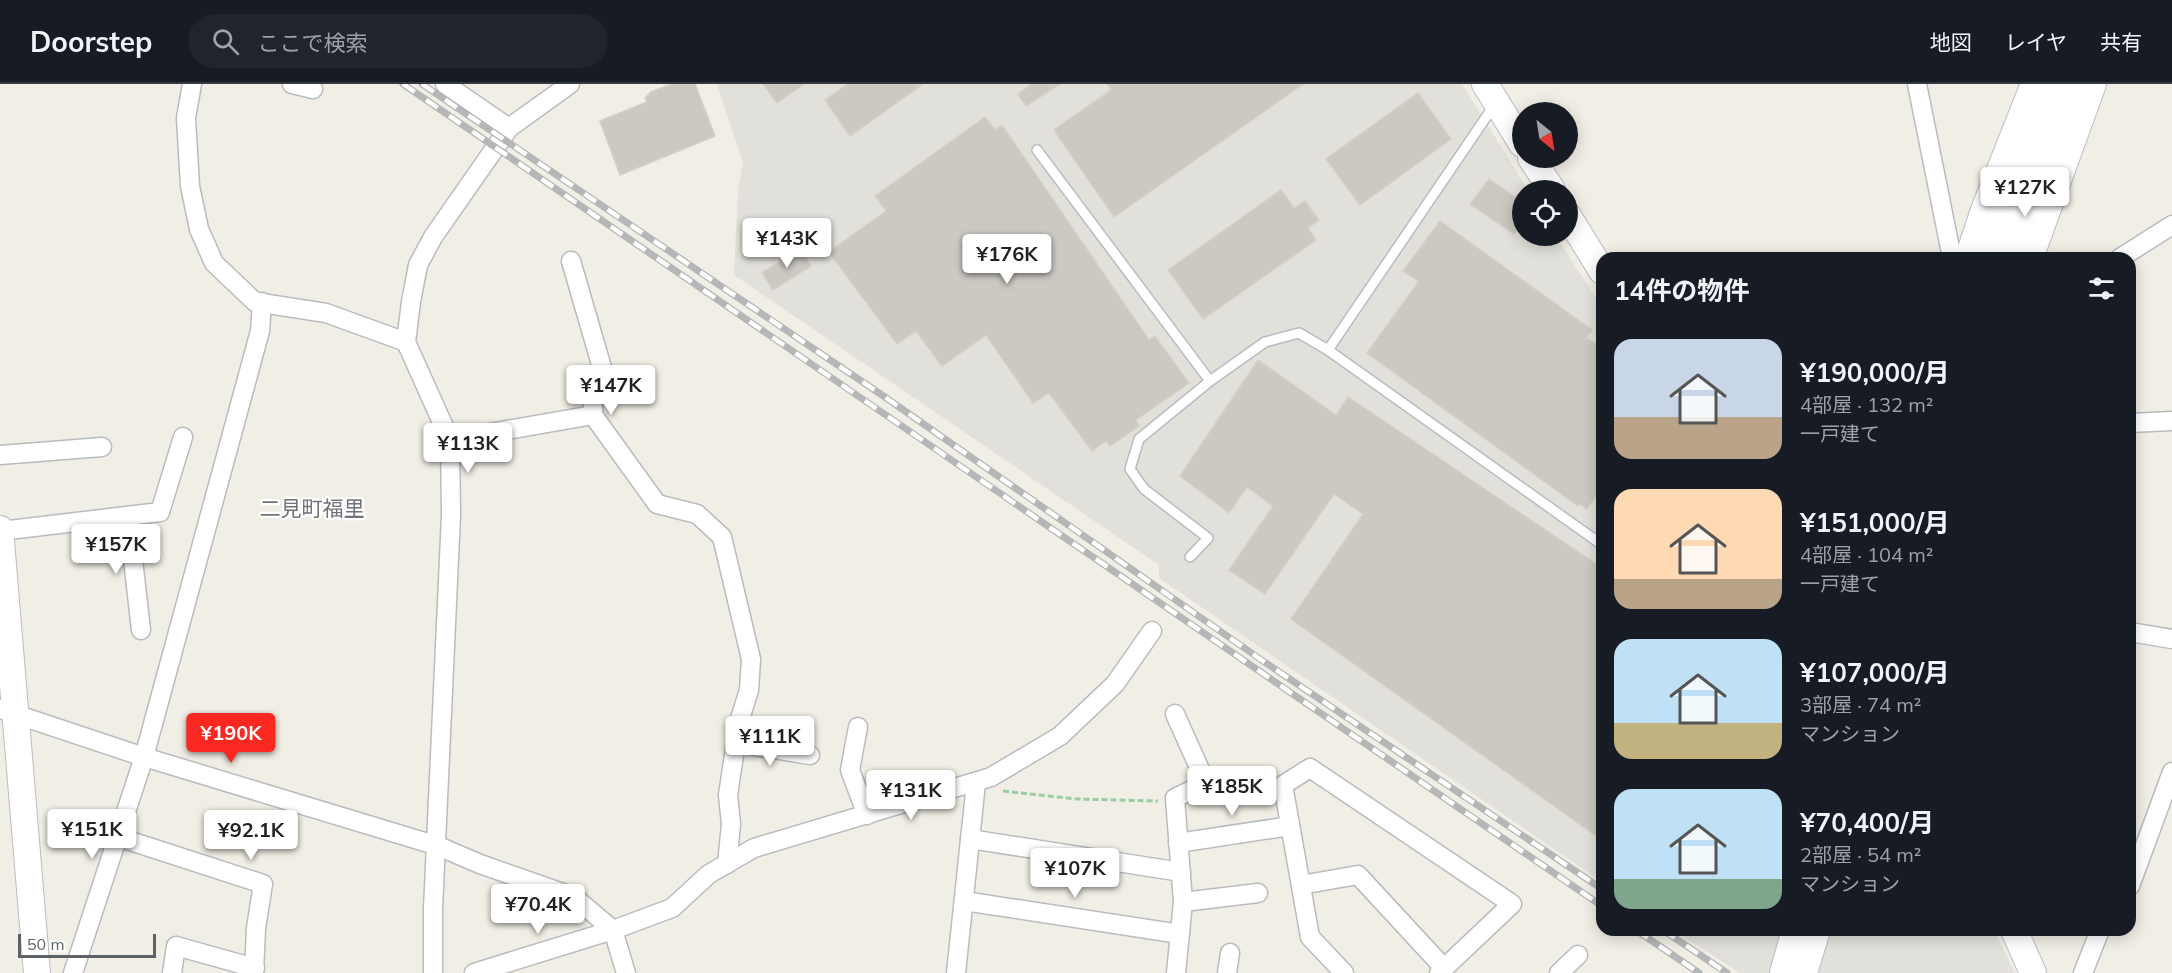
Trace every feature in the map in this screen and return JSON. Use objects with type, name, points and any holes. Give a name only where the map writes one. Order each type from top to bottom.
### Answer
[{"type":"main road","points":[[1970,252],[1984,210],[2034,84]]},
{"type":"main road","points":[[2011,252],[2053,84]]},
{"type":"main road","points":[[1991,252],[2074,84]]},
{"type":"main road","points":[[2032,252],[2092,84]]},
{"type":"main road","points":[[1491,93],[1512,128]]},
{"type":"main road","points":[[1578,232],[1596,261]]},
{"type":"main road","points":[[0,530],[7,711],[38,973]]},
{"type":"main road","points":[[1783,973],[1793,936]]},
{"type":"main road","points":[[1804,973],[1815,936]]},
{"type":"main road","points":[[2017,936],[2033,973]]},
{"type":"street","points":[[192,84],[186,118],[190,186],[199,230],[214,262],[255,302],[326,313],[406,342]]},
{"type":"street","points":[[292,84],[313,89]]},
{"type":"street","points":[[445,84],[509,128]]},
{"type":"street","points":[[433,973],[451,515],[450,440],[406,342],[418,265],[433,237],[509,128],[570,84]]},
{"type":"street","points":[[1917,84],[1951,252]]},
{"type":"street","points":[[2129,252],[2172,225]]},
{"type":"street","points":[[571,261],[605,378],[593,390],[593,415],[657,504],[697,514],[722,537],[751,659],[749,690],[739,722],[728,795],[731,824],[727,864]]},
{"type":"street","points":[[73,973],[144,757],[260,331],[262,302]]},
{"type":"street","points":[[450,440],[593,415]]},
{"type":"street","points":[[2136,423],[2172,422]]},
{"type":"street","points":[[0,530],[160,512],[183,437]]},
{"type":"street","points":[[0,455],[102,447]]},
{"type":"street","points":[[128,516],[141,630]]},
{"type":"street","points":[[474,973],[613,930],[672,908],[710,874],[754,848],[976,786],[1060,736],[1115,684],[1152,631]]},
{"type":"street","points":[[2136,633],[2172,639]]},
{"type":"street","points":[[7,711],[144,757],[438,846],[480,864],[574,897],[613,930],[626,973]]},
{"type":"street","points":[[1175,714],[1206,783],[1175,798],[1183,902],[1176,973]]},
{"type":"street","points":[[858,727],[850,770],[867,815]]},
{"type":"street","points":[[736,743],[810,755]]},
{"type":"street","points":[[1301,885],[1358,875],[1442,971],[1512,904],[1311,768],[1283,785],[1310,938],[1344,973]]},
{"type":"street","points":[[2136,874],[2164,819],[2172,772]]},
{"type":"street","points":[[956,973],[976,786]]},
{"type":"street","points":[[1178,843],[1290,826]]},
{"type":"street","points":[[118,837],[263,884],[256,928],[254,970],[176,946],[172,973]]},
{"type":"street","points":[[970,839],[1181,872]]},
{"type":"street","points":[[1183,902],[1258,894]]},
{"type":"street","points":[[964,901],[1180,934]]},
{"type":"street","points":[[2083,973],[2098,936]]},
{"type":"street","points":[[1227,973],[1230,953]]},
{"type":"street","points":[[1558,973],[1578,955]]},
{"type":"lane","points":[[1328,350],[1491,93]]},
{"type":"lane","points":[[1037,150],[1210,381]]},
{"type":"lane","points":[[1190,557],[1208,538],[1143,489],[1130,468],[1139,439],[1210,381],[1265,342],[1299,333],[1328,350],[1596,539]]},
{"type":"path","points":[[976,786],[1076,800],[1154,801],[1175,798]]},
{"type":"shaded area","points":[[717,84],[1462,84],[1512,164],[1512,168],[1522,180],[1512,180],[1512,246],[1562,246],[1596,299],[1596,878],[1159,578],[1159,565],[734,275],[738,190],[743,162]]},
{"type":"shaded area","points":[[1682,936],[1997,936],[2015,973],[1740,973]]},
{"type":"building","points":[[672,84],[695,84],[715,136],[620,175],[600,121],[647,102],[645,98],[651,92]]},
{"type":"building","points":[[763,84],[804,84],[777,103]]},
{"type":"building","points":[[848,84],[923,84],[850,136],[825,100]]},
{"type":"building","points":[[1032,84],[1060,84],[1026,106],[1018,94]]},
{"type":"building","points":[[1107,84],[1303,84],[1114,217],[1054,130],[1111,90]]},
{"type":"building","points":[[1418,93],[1451,139],[1360,205],[1326,159]]},
{"type":"building","points":[[985,117],[995,130],[1002,125],[1149,340],[1155,336],[1189,383],[1136,420],[1139,426],[1110,446],[1106,441],[1092,451],[1049,393],[1033,403],[986,335],[942,366],[916,331],[897,344],[829,252],[886,211],[875,196]]},
{"type":"building","points":[[1489,179],[1512,195],[1512,233],[1470,204]]},
{"type":"building","points":[[1281,190],[1294,208],[1305,201],[1319,220],[1308,228],[1316,240],[1203,319],[1168,270]]},
{"type":"building","points":[[1440,221],[1592,330],[1586,338],[1596,344],[1596,496],[1587,509],[1580,504],[1578,506],[1367,353],[1419,281],[1403,271]]},
{"type":"building","points":[[800,248],[811,266],[773,290],[762,273]]},
{"type":"building","points":[[1258,360],[1336,415],[1348,397],[1596,564],[1596,836],[1291,619],[1363,514],[1334,494],[1265,594],[1229,570],[1273,506],[1247,487],[1229,513],[1180,476]]},
{"type":"railway","points":[[403,84],[1596,902]]},
{"type":"railway","points":[[422,84],[882,395],[1263,661],[1596,885]]},
{"type":"railway","points":[[1645,936],[1699,973]]},
{"type":"railway","points":[[1672,936],[1727,973]]},
{"type":"district","name":"二見町福里","points":[[312,509]]}]
